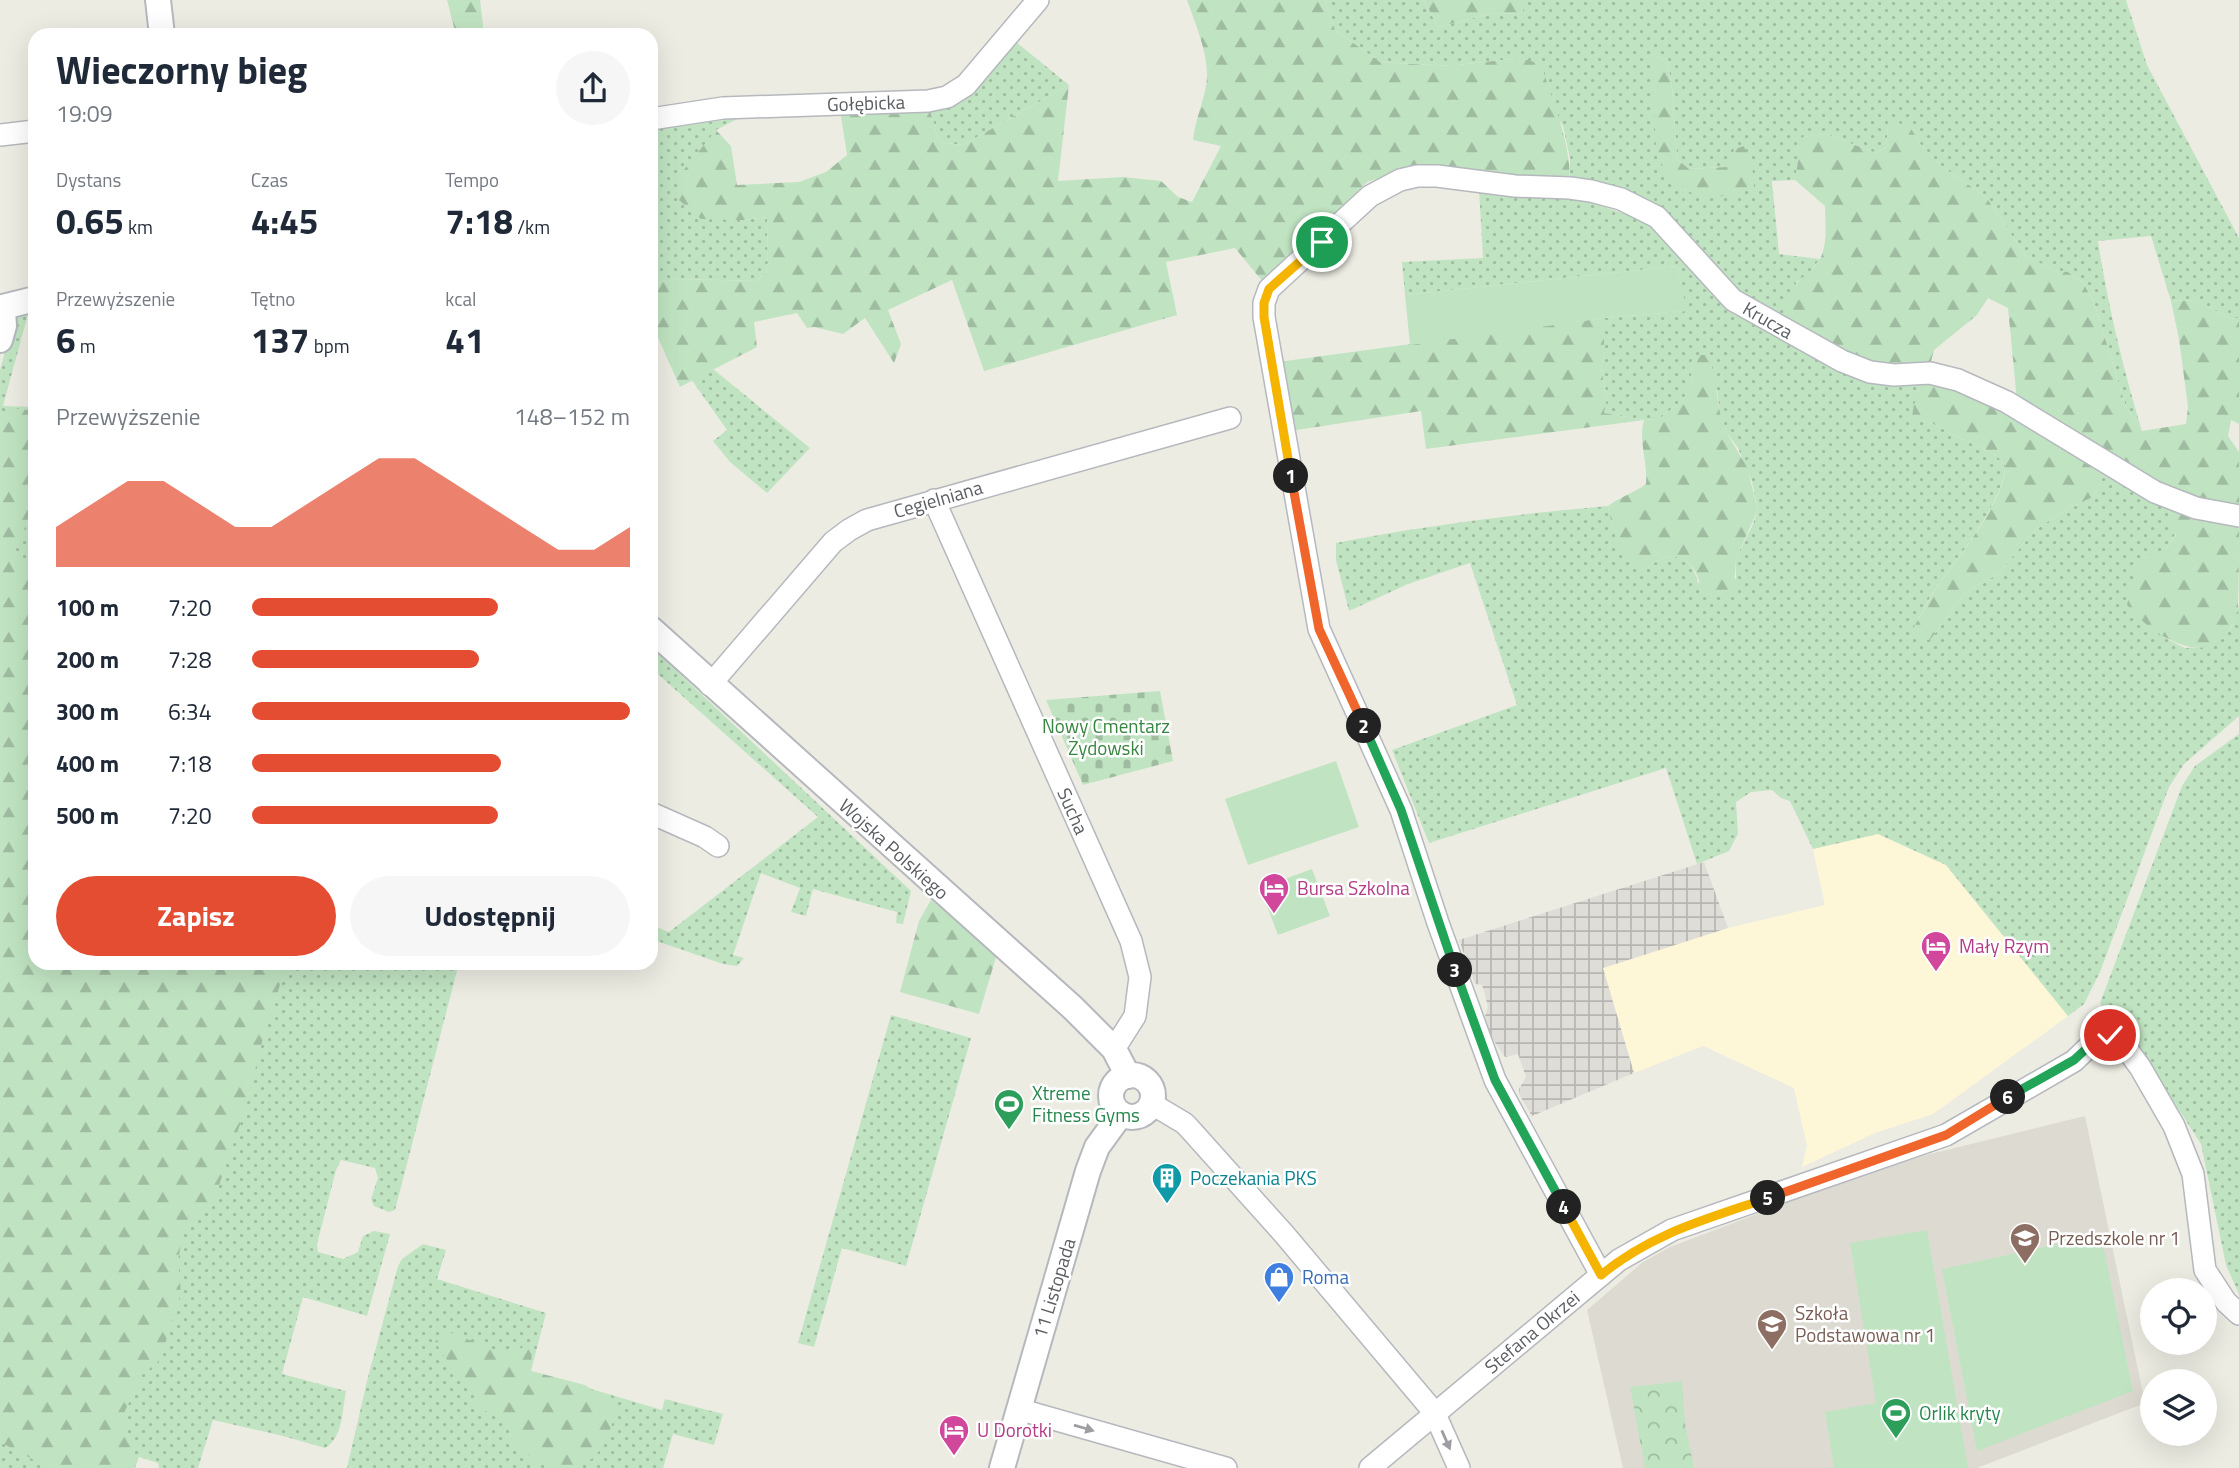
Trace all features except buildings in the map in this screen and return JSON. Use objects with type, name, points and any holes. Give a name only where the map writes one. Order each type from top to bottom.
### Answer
[{"type":"street","points":[[158,0],[161,28]]},
{"type":"street","name":"Gołębicka","points":[[658,118],[723,108],[928,101],[947,97],[966,85],[1031,3]]},
{"type":"street","points":[[0,135],[28,132]]},
{"type":"street","name":"Krucza","points":[[1601,1275],[1495,1080],[1397,800],[1319,629],[1264,317],[1264,303],[1269,289],[1370,195],[1400,180],[1418,176],[1515,186],[1570,188],[1621,199],[1657,217],[1733,300],[1842,361],[1870,372],[1894,375],[1930,373],[1958,380],[2007,402],[2155,492],[2196,508],[2239,516]]},
{"type":"street","points":[[0,340],[4,326],[2,307],[28,301]]},
{"type":"street","name":"Cegielniana","points":[[710,685],[834,542],[867,520],[1230,418]]},
{"type":"street","name":"Sucha","points":[[934,500],[1131,941],[1140,977],[1135,1016],[1114,1049]]},
{"type":"street","name":"Wojska Polskiego","points":[[658,636],[1073,1008],[1114,1049],[1128,1076]]},
{"type":"street","points":[[658,816],[705,836],[718,846]]},
{"type":"street","name":"Stefana Okrzei","points":[[1370,1468],[1619,1260],[1672,1230],[1946,1135],[2074,1060],[2099,1037],[2110,1035],[2120,1040],[2158,1096],[2184,1149],[2197,1196],[2205,1270],[2226,1302],[2239,1314]]},
{"type":"street","points":[[1128,1076],[1140,1076],[1147,1081],[1154,1096],[1152,1104],[1147,1112],[1138,1116],[1121,1114],[1114,1107],[1112,1089],[1117,1081],[1128,1076]]},
{"type":"street","points":[[1152,1104],[1184,1123],[1284,1234],[1434,1412],[1459,1468]]},
{"type":"street","name":"11 Listopada","points":[[1002,1468],[1088,1171],[1097,1147],[1121,1114]]},
{"type":"street","points":[[1018,1409],[1226,1468]]},
{"type":"shaded area","points":[[1878,834],[1946,865],[2068,1016],[1933,1114],[1875,1133],[1802,1167],[1807,1146],[1794,1088],[1703,1046],[1634,1073],[1603,968],[1728,928],[1825,905],[1813,849]]},
{"type":"shaded area","points":[[1704,862],[1728,928],[1603,968],[1634,1073],[1532,1116],[1520,1096],[1519,1089],[1526,1077],[1518,1054],[1505,1057],[1492,1038],[1485,1016],[1488,1007],[1482,985],[1475,984],[1459,940]]},
{"type":"shaded area","name":"Szkoła Podstawowa nr 1","points":[[2085,1116],[2140,1379],[2140,1405],[1977,1468],[1623,1468],[1587,1310],[1643,1262],[1670,1247],[1833,1185],[1914,1158]]},
{"type":"green space","points":[[447,0],[480,0],[483,28],[454,28]]},
{"type":"green space","points":[[1187,0],[1325,0],[1335,30],[1380,62],[1448,66],[1521,58],[1541,64],[1564,136],[1570,181],[1389,175],[1367,182],[1263,282],[1235,248],[1166,262],[1177,315],[984,371],[952,280],[888,310],[901,344],[894,363],[865,318],[843,334],[814,327],[807,328],[797,313],[754,322],[757,347],[680,387],[658,338],[658,283],[681,279],[757,281],[768,271],[767,217],[743,220],[701,219],[679,200],[679,176],[716,130],[731,146],[737,185],[799,182],[826,172],[847,155],[840,110],[930,110],[939,142],[963,145],[1069,85],[1058,181],[1122,177],[1161,181],[1178,197],[1192,202],[1221,146],[1193,140],[1207,75],[1197,27]]},
{"type":"green space","points":[[1325,0],[1424,0],[1438,27],[1494,13],[1523,14],[1521,0],[2126,0],[2147,65],[2239,238],[2239,318],[2230,319],[2196,300],[2171,301],[2151,236],[2098,241],[2117,337],[2142,431],[2126,407],[2094,302],[2083,283],[2068,272],[2053,270],[2025,255],[1986,197],[1940,165],[1921,145],[1909,125],[1888,126],[1886,147],[1876,153],[1826,134],[1803,137],[1795,180],[1772,181],[1779,254],[1820,259],[1806,277],[1796,282],[1794,328],[1739,298],[1667,216],[1570,181],[1570,159],[1563,126],[1521,58],[1448,66],[1380,62],[1335,30]],"holes":[[[1654,56],[1667,60],[1672,87],[1677,159],[1689,169],[1727,167],[1735,149],[1740,193],[1665,173]]]},
{"type":"green space","points":[[1424,0],[1521,0],[1524,14],[1494,13],[1438,27]]},
{"type":"green space","points":[[1016,42],[1069,85],[963,145],[939,142],[930,110]]},
{"type":"green space","points":[[1654,56],[1667,60],[1672,87],[1677,159],[1689,169],[1726,167],[1735,149],[1744,146],[1752,163],[1754,188],[1701,200],[1665,173],[1656,147],[1652,66]]},
{"type":"green space","points":[[739,118],[716,130],[743,220],[767,217],[768,271],[757,281],[681,279],[658,283],[658,129]]},
{"type":"green space","points":[[1896,123],[1909,125],[1921,145],[1940,165],[1986,197],[2025,255],[2053,270],[2068,272],[2083,283],[2094,302],[2126,407],[2142,431],[2186,424],[2188,407],[2171,301],[2196,300],[2230,319],[2239,318],[2239,424],[2231,420],[2228,436],[2239,452],[2239,510],[2184,498],[2017,401],[2008,308],[1988,298],[1977,315],[1934,350],[1929,369],[1869,368],[1794,328],[1785,311],[1788,297],[1794,285],[1811,271],[1821,257],[1826,232],[1825,206],[1795,180],[1802,137],[1826,134],[1876,153],[1886,147],[1888,126]]},
{"type":"green space","points":[[1479,189],[1566,194],[1637,218],[1668,239],[1735,307],[1930,377],[1913,417],[1937,425],[1983,448],[1997,456],[2005,465],[1998,494],[1990,510],[1931,596],[1910,637],[1930,640],[1965,593],[1998,574],[2036,529],[2093,497],[2106,470],[2166,504],[2176,533],[2166,549],[2165,638],[2185,648],[2205,647],[2231,628],[2239,605],[2239,716],[2184,764],[2169,787],[2100,972],[2084,1004],[2068,1016],[1946,865],[1878,834],[1813,849],[1790,801],[1781,798],[1772,790],[1751,792],[1736,802],[1738,834],[1729,851],[1697,864],[1666,768],[1429,843],[1392,750],[1517,705],[1470,563],[1408,584],[1349,611],[1336,560],[1336,543],[1472,521],[1608,506],[1620,542],[1647,568],[1664,559],[1679,558],[1690,565],[1698,583],[1736,579],[1736,558],[1758,510],[1752,482],[1720,413],[1717,391],[1691,363],[1692,383],[1683,400],[1659,419],[1645,420],[1604,413],[1607,397],[1601,368],[1604,355],[1604,318],[1686,311],[1677,266],[1405,295],[1402,262],[1483,258]]},
{"type":"green space","points":[[1677,266],[1687,311],[1604,318],[1410,345],[1405,295]]},
{"type":"green space","points":[[28,314],[3,406],[28,407],[28,970],[457,970],[395,1210],[389,1212],[374,1206],[371,1199],[378,1178],[375,1168],[341,1160],[336,1170],[317,1244],[318,1252],[343,1259],[358,1252],[363,1236],[374,1231],[390,1234],[367,1316],[303,1297],[282,1374],[346,1391],[338,1431],[331,1444],[325,1448],[213,1420],[198,1468],[159,1468],[158,1463],[139,1457],[135,1468],[0,1468],[0,370],[15,317]]},
{"type":"green space","points":[[1604,318],[1604,355],[1601,368],[1607,398],[1604,413],[1645,420],[1659,419],[1683,400],[1692,383],[1691,363],[1694,355],[1705,355],[1712,366],[1720,413],[1727,433],[1747,467],[1758,510],[1736,558],[1734,590],[1720,595],[1704,595],[1695,571],[1688,562],[1670,557],[1647,568],[1630,557],[1619,543],[1608,506],[1646,484],[1642,436],[1644,420],[1426,449],[1421,411],[1290,431],[1278,362]]},
{"type":"green space","points":[[713,369],[810,448],[767,493],[730,462],[713,441],[727,430],[691,379]]},
{"type":"green space","points":[[1930,377],[1971,388],[2106,470],[2093,497],[2036,529],[1998,574],[1965,593],[1930,640],[1917,640],[1909,636],[1935,590],[1990,510],[2004,478],[2005,465],[1997,456],[1983,448],[1937,425],[1912,417],[1914,404]]},
{"type":"green space","points":[[12,408],[28,410],[28,521],[13,556],[28,568],[28,970],[285,970],[264,1034],[246,1107],[215,1197],[184,1229],[178,1260],[181,1293],[160,1360],[142,1375],[123,1415],[134,1455],[132,1468],[49,1468],[0,1442],[0,413]]},
{"type":"green space","points":[[2166,504],[2239,520],[2238,607],[2230,629],[2218,642],[2204,647],[2172,641],[2140,619],[2127,605],[2141,558],[2166,549],[2176,534]]},
{"type":"green space","points":[[658,654],[911,891],[903,924],[896,923],[897,912],[813,889],[806,916],[791,912],[800,888],[761,873],[733,955],[744,958],[737,966],[723,964],[658,941],[658,928],[669,932],[818,817],[658,674]]},
{"type":"green space","name":"Nowy Cmentarz Żydowski","points":[[1160,691],[1173,761],[1083,785],[1046,700]]},
{"type":"green space","points":[[2239,734],[2239,1294],[2226,1265],[2201,1144],[2135,1042],[2114,1023],[2100,1003],[2182,786],[2195,766]]},
{"type":"green space","points":[[1336,761],[1359,827],[1248,865],[1225,799]]},
{"type":"green space","points":[[1312,869],[1330,916],[1278,935],[1260,888]]},
{"type":"green space","points":[[931,900],[997,954],[979,1014],[900,992],[919,921]]},
{"type":"green space","points":[[891,1015],[971,1038],[906,1266],[842,1248],[814,1347],[798,1343]]},
{"type":"green space","points":[[1927,1230],[1968,1468],[1834,1468],[1825,1412],[1876,1403],[1850,1243]]},
{"type":"green space","points":[[2101,1235],[2133,1391],[1977,1451],[1942,1269]]},
{"type":"green space","points":[[423,1244],[446,1250],[437,1279],[546,1313],[531,1371],[662,1410],[665,1399],[723,1414],[714,1445],[673,1434],[663,1468],[347,1468],[398,1266],[402,1259]]},
{"type":"green space","points":[[444,1330],[502,1353],[532,1345],[531,1371],[585,1385],[617,1408],[610,1430],[596,1456],[577,1468],[538,1464],[512,1440],[507,1421],[477,1407],[471,1386],[453,1369],[435,1342]]},
{"type":"green space","points":[[1682,1381],[1685,1423],[1694,1468],[1645,1468],[1630,1387]]},
{"type":"place","name":"Bursa Szkolna","points":[[1274,915]]},
{"type":"place","name":"Mały Rzym","points":[[1936,973]]},
{"type":"place","name":"Xtreme Fitness Gyms","points":[[1009,1131]]},
{"type":"place","name":"Poczekania PKS","points":[[1167,1205]]},
{"type":"place","name":"Przedszkole nr 1","points":[[2025,1265]]},
{"type":"place","name":"Roma","points":[[1279,1304]]},
{"type":"place","name":"Szkoła Podstawowa nr 1","points":[[1772,1351]]},
{"type":"place","name":"Orlik kryty","points":[[1896,1440]]},
{"type":"place","name":"U Dorotki","points":[[954,1457]]},
{"type":"route","points":[[1322,242],[1269,289],[1264,303],[1264,317],[1288,460],[1319,629],[1401,810],[1438,923],[1495,1080],[1601,1275],[1633,1251],[1672,1230],[1946,1135],[2074,1060],[2099,1037],[2110,1035]]}]
